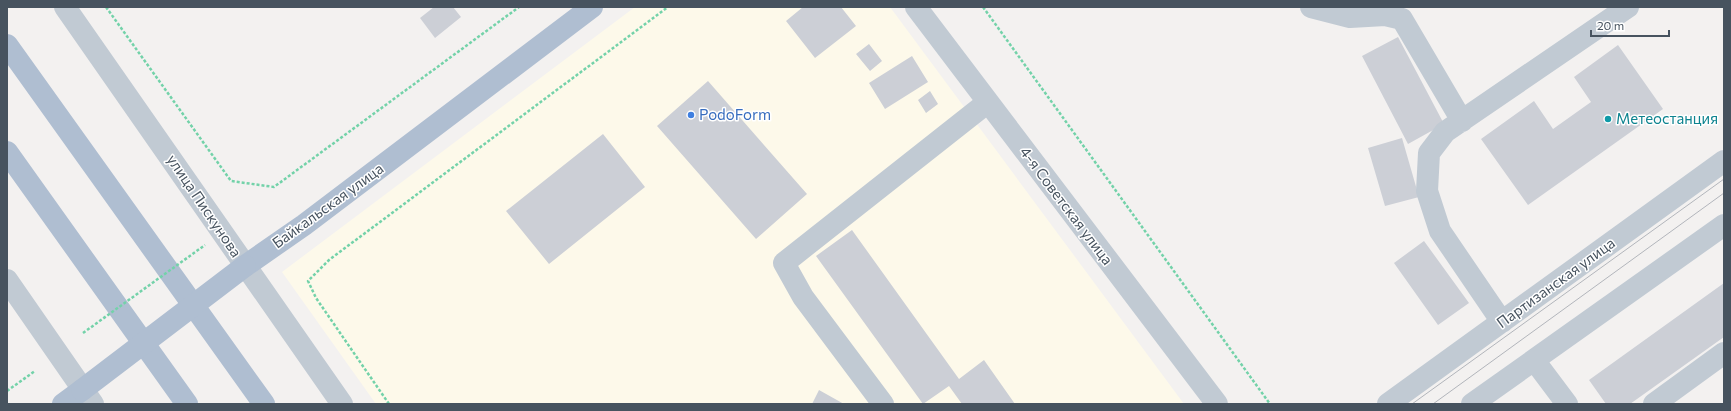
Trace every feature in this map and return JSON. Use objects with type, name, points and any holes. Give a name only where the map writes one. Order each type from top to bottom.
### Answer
[{"type":"main road","name":"Байкальская улица","points":[[63,404],[87,397],[245,266],[304,225],[592,7]]},
{"type":"main road","points":[[7,45],[264,404]]},
{"type":"main road","points":[[7,152],[187,404]]},
{"type":"street","name":"улица Пискунова","points":[[65,7],[342,404]]},
{"type":"street","name":"4-я Советская улица","points":[[916,7],[1217,404]]},
{"type":"street","points":[[1311,7],[1350,17],[1385,15],[1402,19],[1462,121]]},
{"type":"street","points":[[1502,322],[1440,231],[1427,191],[1429,154],[1445,132],[1628,7]]},
{"type":"street","points":[[883,404],[803,297],[784,264],[988,102]]},
{"type":"street","name":"Партизанская улица","points":[[1388,404],[1724,161]]},
{"type":"street","points":[[1472,404],[1724,225]]},
{"type":"street","points":[[7,280],[58,352],[87,397]]},
{"type":"street","points":[[1654,404],[1724,353]]},
{"type":"street","points":[[1534,360],[1566,404]]},
{"type":"path","points":[[106,7],[231,181],[274,187],[519,7]]},
{"type":"path","points":[[389,404],[316,298],[308,281],[329,260],[668,7]]},
{"type":"path","points":[[983,7],[1270,404]]},
{"type":"path","points":[[82,333],[205,245]]},
{"type":"path","points":[[7,391],[35,371]]},
{"type":"shaded area","points":[[635,7],[890,7],[1184,404],[376,404],[282,272]]},
{"type":"building","points":[[434,7],[453,7],[461,17],[435,38],[420,18]]},
{"type":"building","points":[[803,7],[841,7],[856,26],[815,58],[786,21]]},
{"type":"building","points":[[1398,37],[1444,124],[1408,144],[1362,56]]},
{"type":"building","points":[[869,44],[882,61],[870,71],[856,54]]},
{"type":"building","name":"Метеостанция","points":[[1618,45],[1663,109],[1528,205],[1481,139],[1534,101],[1553,129],[1591,102],[1574,77]]},
{"type":"building","points":[[912,56],[928,82],[885,109],[869,83]]},
{"type":"building","points":[[708,81],[807,194],[756,239],[657,126]]},
{"type":"building","points":[[930,91],[938,104],[926,113],[918,100]]},
{"type":"building","points":[[603,134],[645,187],[549,264],[506,211]]},
{"type":"building","points":[[1402,138],[1419,197],[1385,206],[1368,148]]},
{"type":"building","points":[[852,230],[959,379],[984,360],[1015,404],[962,404],[949,386],[923,404],[816,256]]},
{"type":"building","points":[[1424,241],[1469,303],[1438,325],[1394,263]]},
{"type":"building","points":[[1724,283],[1724,337],[1630,404],[1606,404],[1589,380]]},
{"type":"building","points":[[819,390],[844,404],[812,404]]},
{"type":"tram line","points":[[1412,404],[1724,179]]},
{"type":"tram line","points":[[1433,404],[1724,193]]},
{"type":"place","name":"PodoForm","points":[[691,115]]},
{"type":"place","name":"Метеостанция","points":[[1608,119]]}]
